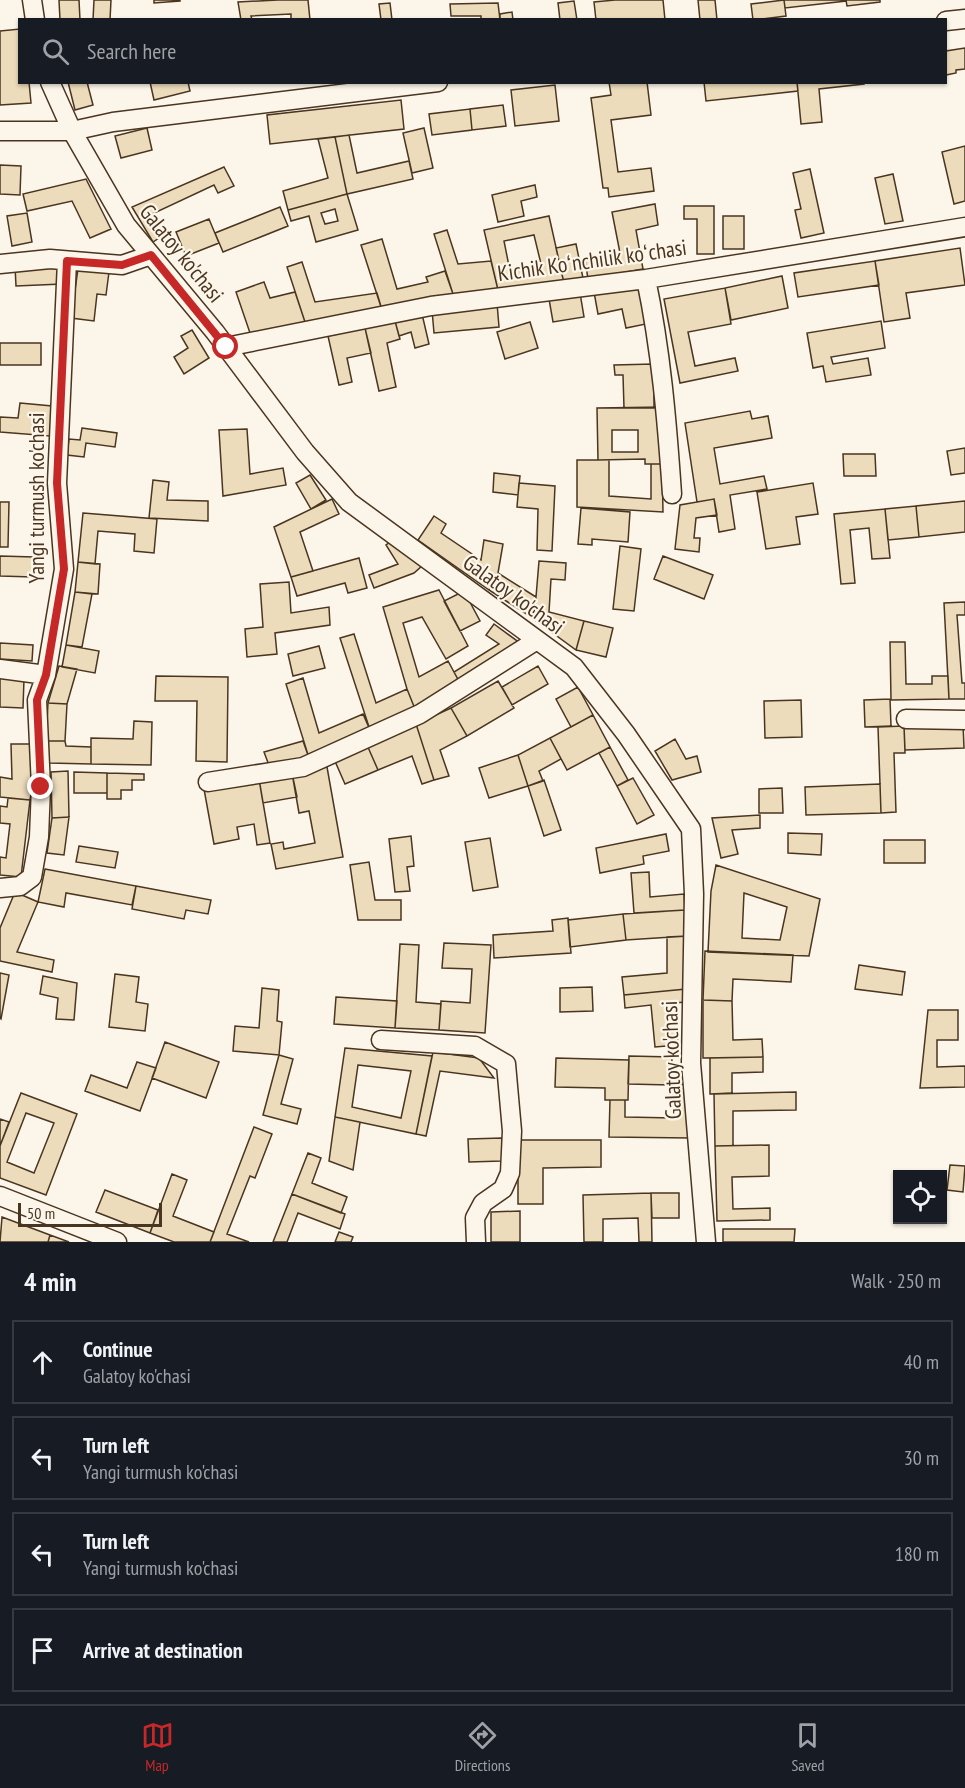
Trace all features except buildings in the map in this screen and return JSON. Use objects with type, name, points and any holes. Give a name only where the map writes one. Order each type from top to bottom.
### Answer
[{"type":"street","points":[[32,0],[35,18]]},
{"type":"street","points":[[947,21],[965,19]]},
{"type":"street","name":"Galatoy ko'chasi","points":[[51,84],[72,131],[126,225],[226,347],[305,452],[349,502],[574,667],[626,734],[691,829],[694,894],[691,1063],[706,1242]]},
{"type":"street","points":[[0,131],[72,131],[112,122],[422,84]]},
{"type":"street","name":"Kichik Koʻnchilik koʻchasi","points":[[226,347],[431,306],[646,279],[965,227]]},
{"type":"street","points":[[0,264],[50,259],[122,265],[151,255]]},
{"type":"street","name":"Yangi turmush ko'chasi","points":[[0,888],[20,886],[32,877],[39,837],[41,787],[37,700],[46,675],[64,569],[57,483],[67,261]]},
{"type":"street","points":[[646,279],[664,380],[672,494]]},
{"type":"street","points":[[208,782],[303,766],[420,714],[537,640]]},
{"type":"street","points":[[0,669],[46,675]]},
{"type":"street","points":[[906,719],[965,720]]},
{"type":"street","points":[[381,1040],[475,1046],[506,1064],[512,1131],[510,1173],[503,1189],[483,1203],[476,1218],[476,1242]]},
{"type":"street","points":[[0,1196],[117,1242]]},
{"type":"route","points":[[41,787],[37,700],[46,675],[64,569],[57,483],[67,261],[122,265],[151,255],[226,347]]}]
